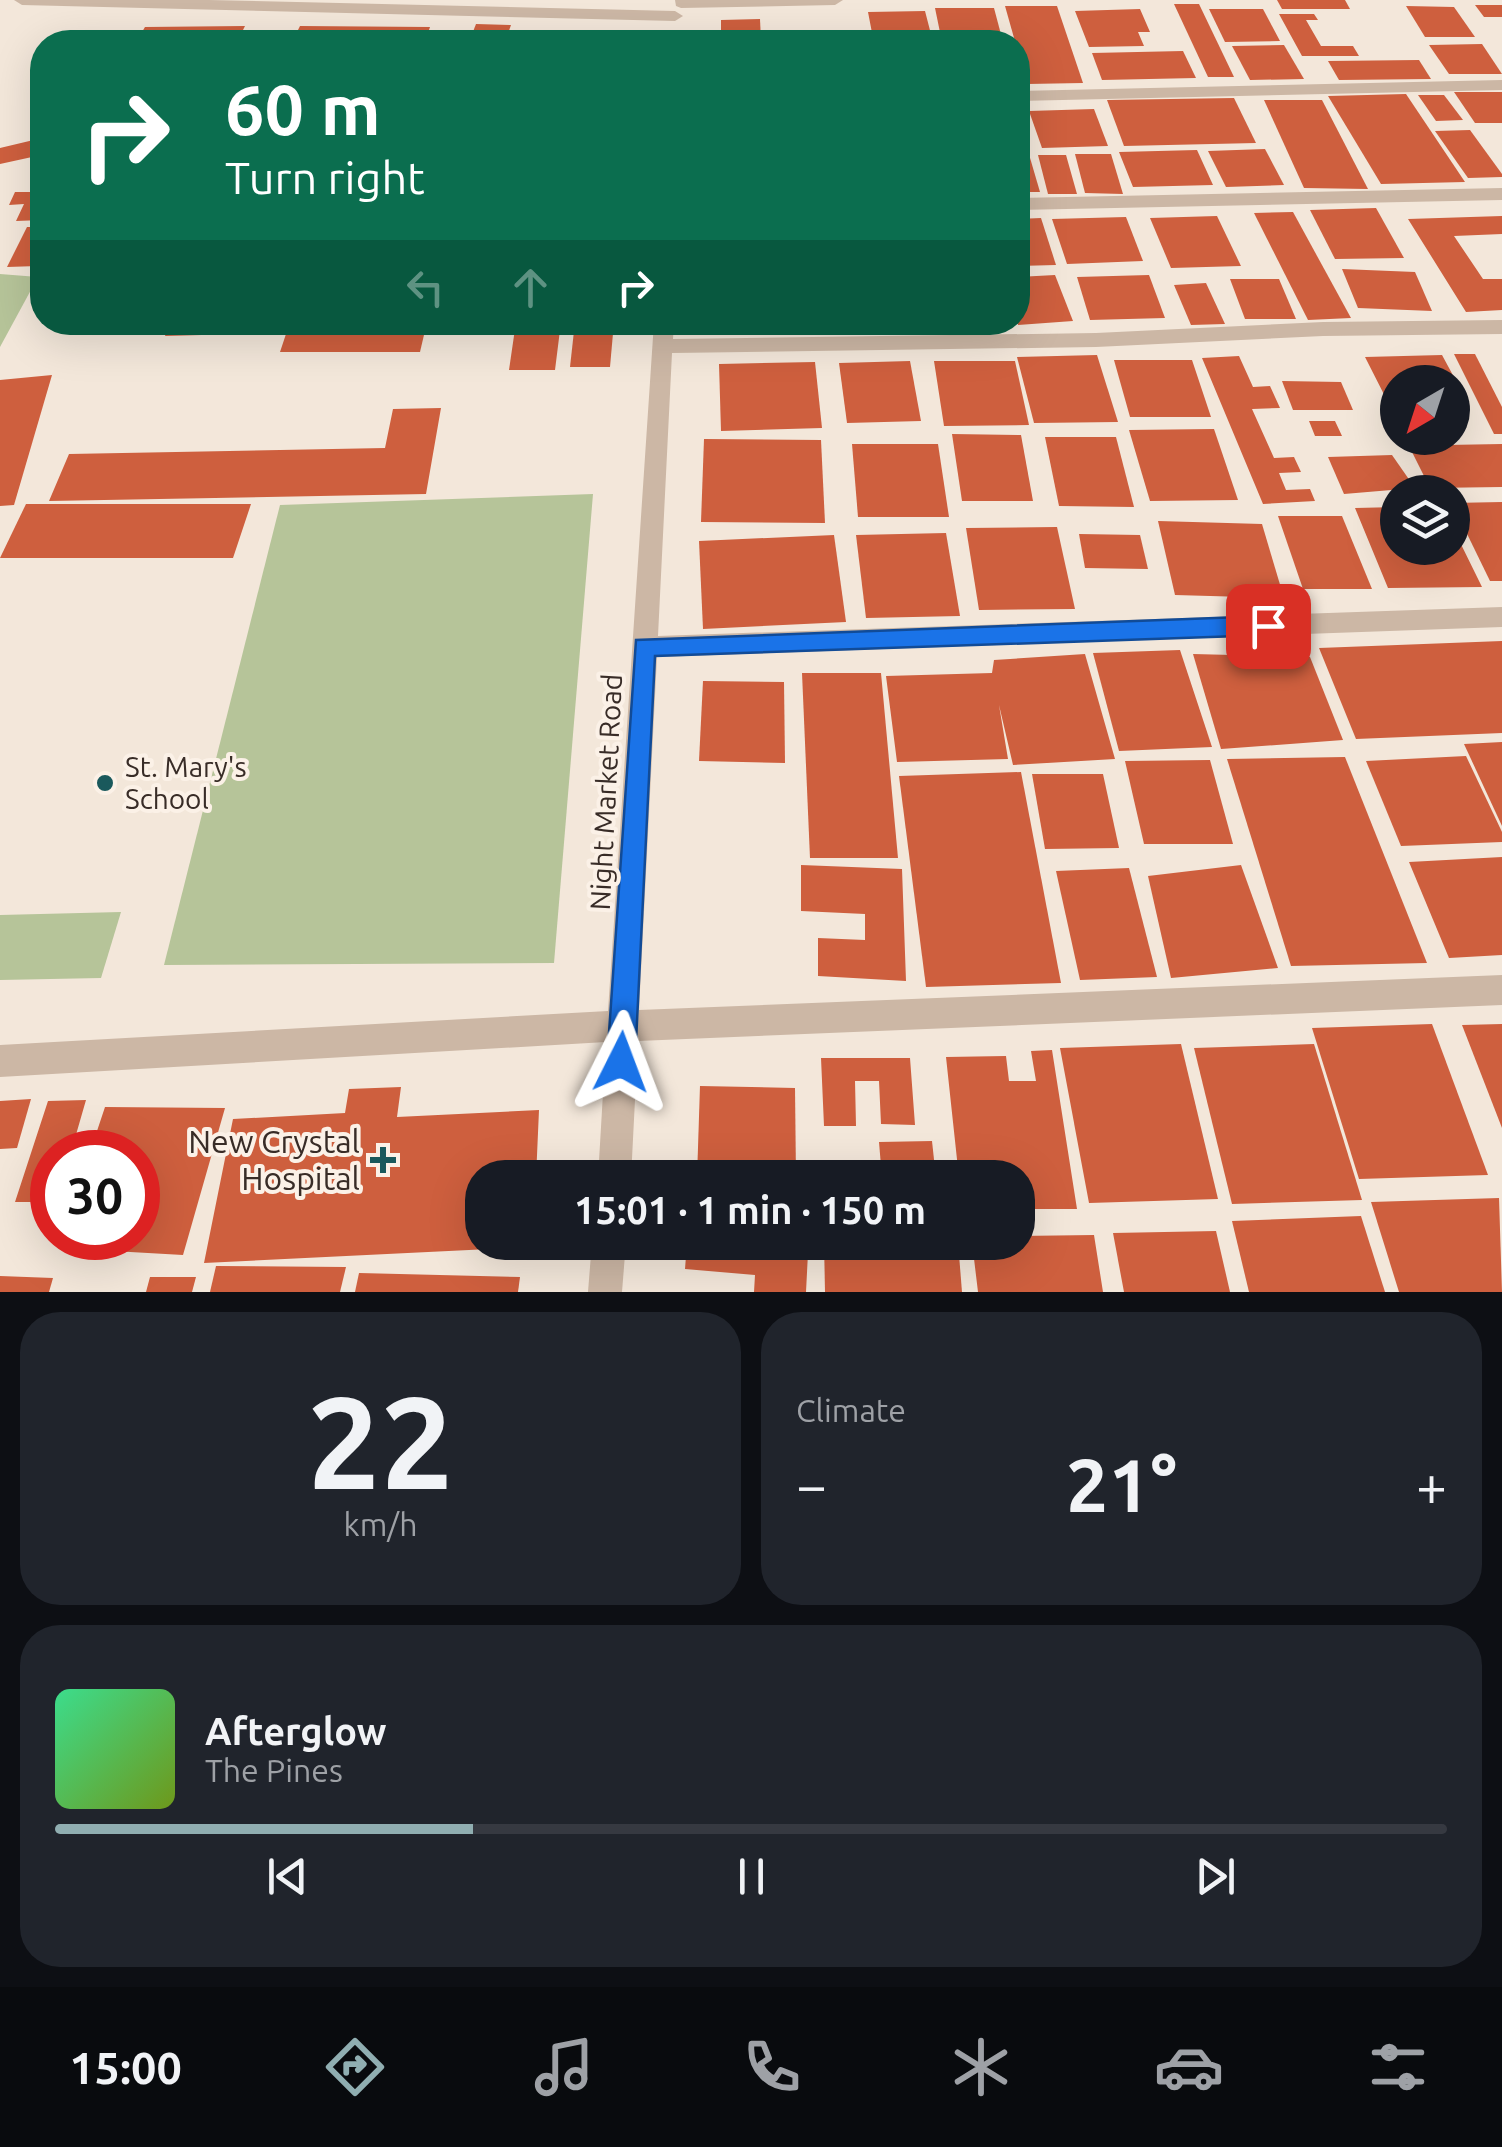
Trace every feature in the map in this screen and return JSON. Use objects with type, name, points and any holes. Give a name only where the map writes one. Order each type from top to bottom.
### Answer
[{"type":"street","points":[[22,0],[678,12],[835,0]]},
{"type":"street","points":[[1030,96],[1502,85]]},
{"type":"street","points":[[1030,204],[1502,194]]},
{"type":"street","points":[[735,335],[1096,340],[1502,326]]},
{"type":"street","name":"Night Market Road","points":[[615,1160],[663,335]]},
{"type":"street","points":[[644,646],[1502,618]]},
{"type":"street","points":[[0,1061],[623,1026],[1502,990]]},
{"type":"street","points":[[605,1292],[608,1260]]},
{"type":"green space","points":[[0,274],[30,276],[30,292],[0,347]]},
{"type":"green space","points":[[593,494],[554,963],[164,965],[280,505]]},
{"type":"green space","points":[[121,912],[101,978],[0,980],[0,915]]},
{"type":"building","points":[[1277,0],[1345,0],[1350,9],[1282,9]]},
{"type":"building","points":[[1174,4],[1199,4],[1234,77],[1208,77]]},
{"type":"building","points":[[1475,5],[1502,5],[1502,17],[1484,17]]},
{"type":"building","points":[[1005,6],[1057,6],[1083,83],[1030,84],[1030,30],[1012,30]]},
{"type":"building","points":[[1406,6],[1454,7],[1475,37],[1425,37]]},
{"type":"building","points":[[935,8],[994,8],[1000,30],[940,30]]},
{"type":"building","points":[[1140,9],[1150,32],[1138,32],[1144,46],[1089,47],[1075,11]]},
{"type":"building","points":[[1209,9],[1263,9],[1280,41],[1225,42]]},
{"type":"building","points":[[925,11],[930,30],[871,30],[868,12]]},
{"type":"building","points":[[1279,14],[1314,14],[1318,20],[1306,20],[1321,46],[1353,46],[1359,56],[1302,56]]},
{"type":"building","points":[[760,19],[760,30],[721,30],[721,20]]},
{"type":"building","points":[[476,24],[511,25],[509,30],[474,30]]},
{"type":"building","points":[[245,26],[243,30],[143,30]]},
{"type":"building","points":[[300,26],[430,27],[429,30],[298,30]]},
{"type":"building","points":[[1482,44],[1502,74],[1449,74],[1429,45]]},
{"type":"building","points":[[1284,45],[1304,79],[1250,80],[1232,46]]},
{"type":"building","points":[[1183,51],[1196,78],[1102,80],[1092,53]]},
{"type":"building","points":[[1419,60],[1431,79],[1339,80],[1328,61]]},
{"type":"building","points":[[1454,92],[1502,92],[1502,123],[1475,123]]},
{"type":"building","points":[[1406,94],[1465,182],[1381,184],[1328,96]]},
{"type":"building","points":[[1418,95],[1444,95],[1463,120],[1436,121]]},
{"type":"building","points":[[1234,98],[1256,143],[1124,146],[1107,100]]},
{"type":"building","points":[[1264,100],[1322,100],[1368,189],[1304,188]]},
{"type":"building","points":[[1094,109],[1108,146],[1042,148],[1030,111]]},
{"type":"building","points":[[1470,130],[1502,177],[1468,178],[1435,131]]},
{"type":"building","points":[[30,141],[30,157],[0,164],[0,148]]},
{"type":"building","points":[[1265,149],[1284,185],[1226,187],[1208,151]]},
{"type":"building","points":[[1197,150],[1213,185],[1133,187],[1119,152]]},
{"type":"building","points":[[1075,154],[1111,154],[1123,194],[1085,193]]},
{"type":"building","points":[[1038,155],[1066,155],[1077,194],[1048,194]]},
{"type":"building","points":[[1030,158],[1040,192],[1030,192]]},
{"type":"building","points":[[15,192],[30,192],[30,220],[16,221],[24,204],[9,205]]},
{"type":"building","points":[[1376,208],[1404,258],[1335,259],[1310,210]]},
{"type":"building","points":[[1293,212],[1351,318],[1308,320],[1254,213]]},
{"type":"building","points":[[1217,216],[1241,266],[1171,268],[1150,218]]},
{"type":"building","points":[[1502,216],[1502,234],[1454,236],[1483,279],[1502,279],[1502,310],[1466,312],[1408,219]]},
{"type":"building","points":[[1126,217],[1143,261],[1067,264],[1052,219]]},
{"type":"building","points":[[1030,218],[1041,218],[1056,265],[1030,266]]},
{"type":"building","points":[[27,227],[30,227],[30,266],[7,267]]},
{"type":"building","points":[[1342,269],[1415,272],[1432,311],[1358,308]]},
{"type":"building","points":[[1055,275],[1073,321],[1030,324],[1030,276]]},
{"type":"building","points":[[1149,275],[1165,318],[1090,320],[1077,277]]},
{"type":"building","points":[[1230,279],[1279,279],[1296,319],[1245,319]]},
{"type":"building","points":[[1206,283],[1225,324],[1191,325],[1174,285]]},
{"type":"building","points":[[286,335],[424,335],[420,352],[280,352]]},
{"type":"building","points":[[514,335],[559,335],[555,370],[509,370]]},
{"type":"building","points":[[574,335],[613,335],[610,367],[570,367]]},
{"type":"building","points":[[1454,354],[1475,354],[1502,407],[1502,434],[1494,434],[1470,386],[1470,365],[1460,365]]},
{"type":"building","points":[[1097,355],[1118,422],[1034,423],[1017,357]]},
{"type":"building","points":[[1442,355],[1447,365],[1380,365],[1380,387],[1365,357]]},
{"type":"building","points":[[1239,356],[1253,387],[1270,386],[1280,408],[1252,409],[1274,458],[1294,457],[1301,472],[1279,473],[1286,490],[1310,489],[1315,501],[1263,504],[1202,358]]},
{"type":"building","points":[[1114,360],[1192,360],[1211,417],[1130,417]]},
{"type":"building","points":[[910,361],[921,421],[847,423],[839,363]]},
{"type":"building","points":[[934,361],[1015,361],[1029,425],[944,426]]},
{"type":"building","points":[[815,362],[822,428],[721,431],[719,364]]},
{"type":"building","points":[[52,375],[14,505],[0,506],[0,380]]},
{"type":"building","points":[[1282,381],[1341,382],[1353,410],[1293,410]]},
{"type":"building","points":[[441,408],[426,494],[49,501],[69,454],[385,448],[393,409]]},
{"type":"building","points":[[1309,421],[1335,421],[1342,436],[1315,436]]},
{"type":"building","points":[[1214,429],[1238,500],[1150,501],[1129,430]]},
{"type":"building","points":[[952,434],[1021,435],[1033,501],[962,501]]},
{"type":"building","points":[[1045,437],[1116,437],[1134,507],[1059,506]]},
{"type":"building","points":[[704,439],[821,440],[825,523],[701,522]]},
{"type":"building","points":[[852,444],[938,444],[949,517],[858,517]]},
{"type":"building","points":[[1502,444],[1502,487],[1470,487],[1470,475],[1424,475],[1414,455],[1470,455],[1470,445]]},
{"type":"building","points":[[1392,455],[1406,475],[1380,475],[1380,491],[1344,494],[1328,457]]},
{"type":"building","points":[[1502,502],[1502,581],[1490,581],[1470,540],[1470,503]]},
{"type":"building","points":[[26,504],[251,504],[233,558],[0,558]]},
{"type":"building","points":[[1380,507],[1380,565],[1470,563],[1482,587],[1388,588],[1355,508]]},
{"type":"building","points":[[1278,516],[1342,516],[1372,589],[1303,589]]},
{"type":"building","points":[[1158,521],[1262,524],[1284,598],[1175,595]]},
{"type":"building","points":[[1057,527],[1075,609],[979,610],[966,528]]},
{"type":"building","points":[[946,533],[960,616],[866,618],[856,535]]},
{"type":"building","points":[[1079,534],[1140,535],[1148,569],[1085,568]]},
{"type":"building","points":[[834,535],[846,622],[703,629],[699,541]]},
{"type":"building","points":[[1502,641],[1502,733],[1356,739],[1319,648]]},
{"type":"building","points":[[1180,650],[1212,747],[1119,751],[1093,653]]},
{"type":"building","points":[[1085,654],[1115,759],[1013,765],[999,705],[1008,759],[897,762],[886,676],[992,673],[994,660]]},
{"type":"building","points":[[1193,654],[1310,657],[1343,740],[1221,749]]},
{"type":"building","points":[[802,673],[881,673],[898,858],[810,858]]},
{"type":"building","points":[[703,681],[784,682],[785,763],[699,761]]},
{"type":"building","points":[[1502,742],[1502,826],[1464,744]]},
{"type":"building","points":[[1466,756],[1502,832],[1502,842],[1401,846],[1366,761]]},
{"type":"building","points":[[1345,757],[1427,963],[1291,966],[1227,759]]},
{"type":"building","points":[[1210,760],[1233,844],[1144,844],[1125,761]]},
{"type":"building","points":[[1021,772],[1061,983],[926,987],[899,776]]},
{"type":"building","points":[[1032,774],[1103,774],[1119,848],[1045,849]]},
{"type":"building","points":[[1502,857],[1502,955],[1449,958],[1409,862]]},
{"type":"building","points":[[801,865],[902,869],[906,981],[818,976],[818,938],[865,940],[865,914],[801,911]]},
{"type":"building","points":[[1241,865],[1278,968],[1171,978],[1148,876]]},
{"type":"building","points":[[1129,868],[1157,977],[1080,980],[1056,871]]},
{"type":"building","points":[[1432,1024],[1488,1175],[1359,1179],[1312,1028]]},
{"type":"building","points":[[1502,1024],[1502,1128],[1462,1025]]},
{"type":"building","points":[[1181,1044],[1218,1199],[1089,1203],[1060,1048]]},
{"type":"building","points":[[1314,1044],[1362,1200],[1232,1204],[1194,1048]]},
{"type":"building","points":[[1052,1050],[1077,1209],[1035,1209],[1035,1160],[957,1160],[946,1057],[1006,1056],[1009,1081],[1036,1081],[1031,1051]]},
{"type":"building","points":[[821,1058],[910,1058],[915,1125],[881,1124],[879,1081],[855,1081],[856,1126],[824,1126]]},
{"type":"building","points":[[700,1086],[795,1088],[796,1160],[698,1160]]},
{"type":"building","name":"New Crystal Hospital","points":[[401,1087],[397,1117],[539,1110],[537,1160],[465,1160],[465,1250],[204,1263],[233,1119],[345,1113],[349,1089]]},
{"type":"building","points":[[31,1099],[17,1148],[0,1149],[0,1101]]},
{"type":"building","points":[[86,1100],[77,1130],[39,1130],[48,1101]]},
{"type":"building","points":[[105,1107],[225,1108],[183,1255],[160,1254],[160,1130],[97,1130]]},
{"type":"building","points":[[932,1141],[934,1160],[880,1160],[879,1142]]},
{"type":"building","points":[[30,1156],[30,1202],[15,1202]]},
{"type":"building","points":[[1499,1198],[1502,1292],[1399,1292],[1371,1202]]},
{"type":"building","points":[[1361,1216],[1385,1292],[1249,1292],[1232,1221]]},
{"type":"building","points":[[1216,1231],[1230,1292],[1124,1292],[1113,1233]]},
{"type":"building","points":[[1094,1235],[1103,1292],[978,1292],[974,1260],[1035,1260],[1035,1236]]},
{"type":"building","points":[[686,1260],[808,1260],[806,1292],[754,1292],[755,1275],[685,1269]]},
{"type":"building","points":[[824,1260],[959,1260],[962,1292],[825,1292]]},
{"type":"building","points":[[216,1266],[346,1267],[340,1292],[210,1292]]},
{"type":"building","points":[[359,1273],[520,1277],[518,1292],[355,1292]]},
{"type":"building","points":[[0,1276],[53,1278],[49,1292],[0,1292]]},
{"type":"building","points":[[150,1277],[196,1277],[192,1292],[146,1292]]},
{"type":"place","name":"St. Mary's School","points":[[105,783]]},
{"type":"place","name":"New Crystal Hospital","points":[[383,1160]]},
{"type":"route","points":[[621,1062],[644,646],[1268,626]]}]
